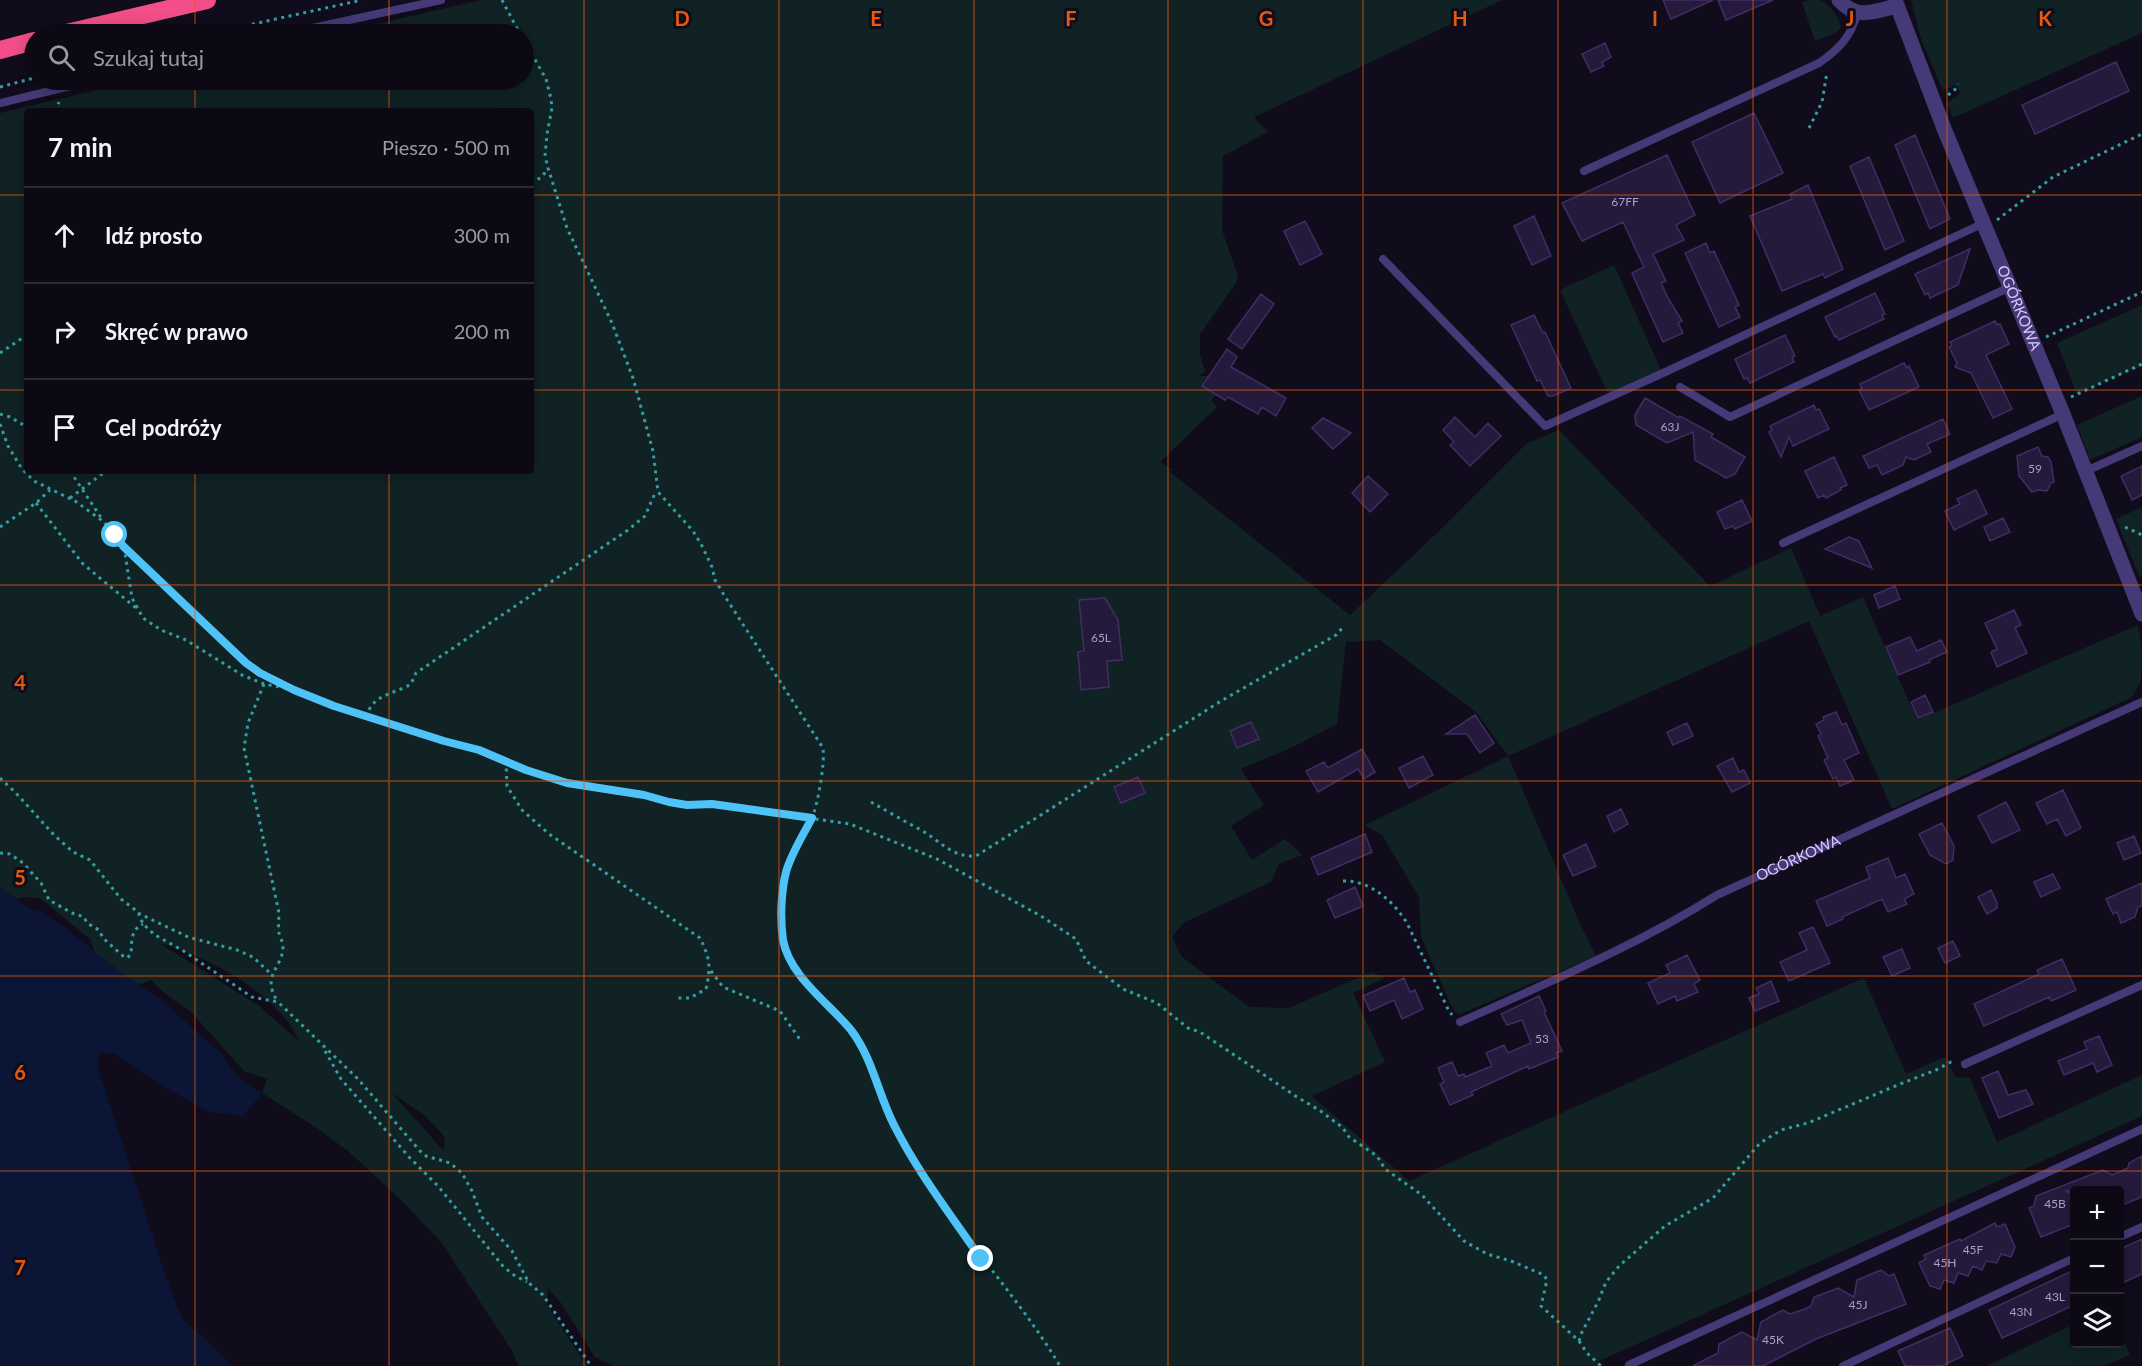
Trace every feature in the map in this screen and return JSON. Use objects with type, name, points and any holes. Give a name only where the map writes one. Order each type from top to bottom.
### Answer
[{"type":"highway","points":[[105,24],[207,0]]},
{"type":"highway","points":[[0,50],[24,44]]},
{"type":"street","points":[[1839,0],[1846,8],[1857,13],[1896,3]]},
{"type":"street","name":"OGÓRKOWA","points":[[1896,3],[1945,131],[2086,471],[2142,614]]},
{"type":"lane","points":[[331,24],[441,0]]},
{"type":"lane","points":[[1584,171],[1819,63],[1842,44],[1854,26],[1857,13]]},
{"type":"lane","points":[[0,103],[54,90]]},
{"type":"lane","points":[[1383,259],[1545,426],[1985,226]]},
{"type":"lane","points":[[1680,387],[1730,417],[2010,287]]},
{"type":"lane","points":[[1783,543],[2060,408]]},
{"type":"lane","points":[[2086,471],[2142,446]]},
{"type":"lane","name":"OGÓRKOWA","points":[[1460,1022],[1666,926],[1717,895],[2142,702]]},
{"type":"lane","points":[[1965,1064],[2142,985]]},
{"type":"lane","points":[[1629,1365],[2142,1129]]},
{"type":"lane","points":[[2124,1235],[2142,1227]]},
{"type":"lane","points":[[1843,1366],[2070,1260]]},
{"type":"path","points":[[253,24],[362,0]]},
{"type":"path","points":[[502,0],[515,24]]},
{"type":"path","points":[[1809,128],[1822,102],[1830,55]]},
{"type":"path","points":[[534,58],[546,79],[551,99],[552,108],[545,156],[548,168],[567,228],[612,322],[633,378],[653,451],[657,489],[702,544],[715,580],[823,748],[823,767],[812,818],[786,870],[781,922],[789,956],[808,984],[855,1036],[867,1053],[892,1122],[908,1152],[981,1259],[1045,1341],[1060,1366]]},
{"type":"path","points":[[0,87],[24,81]]},
{"type":"path","points":[[1985,226],[2053,177],[2142,134]]},
{"type":"path","points":[[534,181],[542,177],[548,168]]},
{"type":"path","points":[[2040,339],[2142,292]]},
{"type":"path","points":[[0,353],[24,337]]},
{"type":"path","points":[[2060,408],[2142,364]]},
{"type":"path","points":[[0,414],[24,425]]},
{"type":"path","points":[[0,424],[8,446],[24,471]]},
{"type":"path","points":[[27,474],[50,490],[70,498],[104,522]]},
{"type":"path","points":[[72,474],[123,546],[246,663],[260,673],[294,690],[367,717],[479,750],[526,770],[567,783],[644,795],[678,804],[712,804],[850,824],[937,859],[1041,916],[1076,939],[1086,961],[1123,989],[1157,1003],[1188,1028],[1200,1032],[1342,1127],[1349,1137],[1377,1156],[1385,1169],[1422,1195],[1464,1241],[1487,1254],[1544,1275],[1547,1281],[1541,1306],[1579,1341],[1587,1353],[1601,1366]]},
{"type":"path","points":[[70,498],[102,474]]},
{"type":"path","points":[[367,717],[368,709],[373,703],[411,684],[416,673],[628,530],[645,516],[657,489]]},
{"type":"path","points":[[0,527],[36,503],[50,490]]},
{"type":"path","points":[[36,503],[83,564],[137,610],[143,618],[161,630],[186,640],[242,675],[264,684],[294,690]]},
{"type":"path","points":[[123,546],[132,598],[137,610]]},
{"type":"path","points":[[871,802],[924,832],[948,850],[966,857],[976,856],[1221,701],[1336,635],[1344,626]]},
{"type":"path","points":[[264,684],[248,723],[244,748],[276,897],[279,932],[283,946],[282,957],[272,974],[273,994],[278,1002],[358,1079],[420,1151],[426,1156],[450,1162],[462,1173],[482,1217],[512,1251],[529,1282],[549,1304],[591,1366]]},
{"type":"path","points":[[506,761],[507,786],[522,810],[549,834],[700,938],[708,953],[711,971],[706,989],[690,998],[678,998]]},
{"type":"path","points":[[0,778],[54,835],[73,852],[90,860],[121,899],[138,912],[188,937],[237,950],[252,957],[272,974]]},
{"type":"path","points":[[0,853],[17,858],[41,883],[49,900],[84,917],[87,923],[99,930],[103,938],[124,957],[127,958],[131,954],[132,935],[143,924]]},
{"type":"path","points":[[1343,881],[1362,883],[1392,902],[1400,911],[1448,1009],[1460,1022]]},
{"type":"path","points":[[138,912],[143,924],[155,935],[182,950],[252,997],[278,1002]]},
{"type":"path","points":[[711,971],[723,987],[780,1011],[788,1019],[801,1041]]},
{"type":"path","points":[[323,1047],[341,1079],[410,1158],[438,1186],[502,1265],[512,1274],[529,1282]]},
{"type":"path","points":[[1579,1341],[1606,1282],[1619,1266],[1665,1226],[1713,1198],[1760,1143],[1781,1131],[1808,1123],[1936,1071],[1951,1062],[1965,1064]]},
{"type":"shaded area","points":[[481,0],[1502,0],[1254,117],[1268,132],[1223,156],[1222,230],[1238,276],[1236,283],[1200,334],[1200,355],[1205,371],[1199,376],[1208,376],[1202,386],[1212,392],[1221,391],[1211,400],[1217,407],[1160,462],[1172,469],[1170,472],[1350,615],[1437,533],[1526,444],[1559,430],[1710,586],[1791,548],[1820,616],[1863,597],[1917,720],[2138,625],[2142,653],[2141,681],[2132,697],[1892,809],[1809,621],[1508,756],[1476,712],[1380,640],[1346,642],[1337,724],[1295,746],[1241,769],[1264,805],[1231,826],[1252,860],[1285,839],[1302,855],[1279,864],[1271,882],[1185,922],[1172,937],[1181,956],[1249,1007],[1289,1008],[1371,972],[1385,978],[1353,993],[1385,1062],[1312,1096],[1409,1181],[1864,978],[1906,1074],[1945,1057],[1955,1077],[1970,1078],[1997,1142],[2142,1075],[2142,1116],[1597,1362],[1602,1366],[613,1366],[595,1357],[561,1303],[548,1288],[547,1305],[587,1366],[519,1366],[511,1349],[441,1242],[403,1202],[348,1151],[262,1093],[267,1079],[244,1071],[191,1012],[168,996],[151,980],[139,985],[128,978],[95,953],[90,939],[40,898],[17,899],[0,888],[0,113],[97,90],[534,90],[534,24],[377,24]],"holes":[[[1138,777],[1145,793],[1121,803],[1114,787]],[[159,943],[210,962],[243,981],[272,1004],[284,1017],[299,1041],[258,1005]],[[392,1093],[424,1115],[444,1136],[445,1146],[442,1149]]]},
{"type":"shaded area","points":[[1820,0],[1831,8],[1841,28],[1815,41],[1802,2]]},
{"type":"shaded area","points":[[1911,0],[2142,0],[2142,33],[1953,118],[1947,103],[1961,93],[1955,85],[1943,91],[1922,42]]},
{"type":"shaded area","points":[[1614,265],[1661,370],[1608,394],[1560,290]]},
{"type":"shaded area","points":[[2142,305],[2142,366],[2077,394],[2057,343]]},
{"type":"shaded area","points":[[2142,396],[2142,437],[2090,460],[2077,425]]},
{"type":"shaded area","points":[[2142,507],[2142,575],[2139,576],[2116,519]]},
{"type":"shaded area","points":[[1508,756],[1596,956],[1458,1015],[1450,1003],[1421,937],[1419,897],[1382,835],[1365,825]]},
{"type":"shaded area","points":[[2070,1326],[2070,1348],[2124,1348],[2124,1342],[2130,1355],[2104,1366],[1987,1366]]},
{"type":"water","points":[[0,888],[29,908],[39,911],[65,928],[128,978],[154,994],[221,1053],[235,1074],[262,1093],[244,1116],[209,1112],[115,1054],[100,1052],[97,1065],[167,1280],[182,1318],[233,1366],[0,1366]]},
{"type":"building","points":[[1663,0],[1713,0],[1671,19]]},
{"type":"building","points":[[1718,0],[1773,0],[1726,20]]},
{"type":"building","points":[[1605,43],[1611,57],[1602,62],[1604,66],[1591,72],[1582,54]]},
{"type":"building","points":[[2116,62],[2129,91],[2035,134],[2022,105]]},
{"type":"building","points":[[1754,113],[1783,173],[1720,203],[1692,142]]},
{"type":"building","points":[[1915,135],[1950,219],[1930,229],[1895,145]]},
{"type":"building","points":[[1667,155],[1695,215],[1676,225],[1684,240],[1653,254],[1666,281],[1661,283],[1682,321],[1678,323],[1683,333],[1663,342],[1632,273],[1644,267],[1623,222],[1582,241],[1562,203]]},
{"type":"building","points":[[1869,157],[1904,241],[1885,250],[1850,166]]},
{"type":"building","points":[[1808,185],[1843,269],[1825,278],[1823,274],[1782,291],[1750,216],[1792,199],[1790,194]]},
{"type":"building","points":[[1534,216],[1551,256],[1532,265],[1514,226]]},
{"type":"building","points":[[1305,221],[1322,254],[1300,265],[1284,231]]},
{"type":"building","points":[[1706,243],[1710,253],[1714,251],[1739,305],[1735,307],[1740,317],[1719,327],[1685,253]]},
{"type":"building","points":[[1970,249],[1958,285],[1930,298],[1928,293],[1925,295],[1915,274]]},
{"type":"building","points":[[1875,293],[1885,314],[1882,315],[1884,319],[1839,340],[1837,336],[1835,337],[1825,317]]},
{"type":"building","points":[[1261,294],[1274,304],[1242,349],[1228,339]]},
{"type":"building","points":[[1534,315],[1543,333],[1545,332],[1571,388],[1553,396],[1548,396],[1540,380],[1537,381],[1511,325]]},
{"type":"building","points":[[1995,321],[1997,325],[2000,324],[2009,344],[1986,355],[2012,409],[1993,418],[1971,373],[1955,367],[1957,363],[1949,347],[1952,346],[1950,342]]},
{"type":"building","points":[[1785,335],[1795,356],[1792,357],[1794,362],[1750,383],[1747,378],[1744,379],[1735,359]]},
{"type":"building","points":[[1227,349],[1237,357],[1231,367],[1286,398],[1276,416],[1262,407],[1258,414],[1228,397],[1225,400],[1202,386]]},
{"type":"building","points":[[1904,363],[1907,368],[1909,366],[1919,387],[1869,410],[1859,390],[1862,388],[1860,384]]},
{"type":"building","points":[[1645,398],[1713,434],[1711,437],[1745,457],[1735,474],[1726,478],[1695,460],[1693,432],[1667,443],[1636,425],[1635,415]]},
{"type":"building","points":[[1814,405],[1816,410],[1819,409],[1829,429],[1793,446],[1789,437],[1781,457],[1769,432],[1772,430],[1770,426]]},
{"type":"building","points":[[1455,417],[1475,437],[1488,423],[1501,436],[1470,466],[1450,445],[1454,442],[1443,430]]},
{"type":"building","points":[[1323,418],[1351,433],[1333,449],[1312,428]]},
{"type":"building","points":[[1943,419],[1950,434],[1927,444],[1931,452],[1914,460],[1906,457],[1903,465],[1882,475],[1877,465],[1869,468],[1863,456]]},
{"type":"building","points":[[2038,447],[2042,456],[2048,457],[2051,462],[2054,482],[2047,491],[2032,492],[2019,476],[2017,456]]},
{"type":"building","points":[[1834,457],[1847,485],[1826,498],[1824,495],[1818,498],[1805,471]]},
{"type":"building","points":[[2142,466],[2142,495],[2132,500],[2121,476]]},
{"type":"building","points":[[1368,476],[1388,494],[1370,512],[1352,493]]},
{"type":"building","points":[[1976,490],[1987,514],[1954,530],[1945,511],[1960,504],[1957,499]]},
{"type":"building","points":[[1742,500],[1752,521],[1735,529],[1733,526],[1725,529],[1717,512]]},
{"type":"building","points":[[2003,518],[2010,532],[1990,541],[1984,527]]},
{"type":"building","points":[[1849,537],[1859,541],[1872,568],[1825,549]]},
{"type":"building","points":[[1895,586],[1900,599],[1879,608],[1874,595]]},
{"type":"building","points":[[1105,598],[1118,620],[1122,660],[1107,661],[1109,687],[1081,690],[1078,652],[1084,651],[1079,600]]},
{"type":"building","points":[[2014,610],[2021,625],[2015,628],[2027,653],[1997,667],[1991,652],[1997,649],[1985,623]]},
{"type":"building","points":[[1910,637],[1917,651],[1941,640],[1947,652],[1929,660],[1930,662],[1898,675],[1886,647]]},
{"type":"building","points":[[1925,695],[1933,712],[1918,718],[1911,702]]},
{"type":"building","points":[[1836,712],[1842,725],[1846,723],[1859,753],[1844,760],[1854,780],[1840,786],[1836,777],[1833,779],[1824,760],[1828,758],[1818,736],[1821,734],[1816,724],[1824,720],[1823,717]]},
{"type":"building","points":[[1475,715],[1494,743],[1480,753],[1467,734],[1446,734]]},
{"type":"building","points":[[1251,722],[1259,739],[1237,748],[1230,731]]},
{"type":"building","points":[[1687,723],[1693,736],[1673,745],[1667,732]]},
{"type":"building","points":[[1362,749],[1375,772],[1364,779],[1358,769],[1318,792],[1306,771],[1324,762],[1328,768]]},
{"type":"building","points":[[1423,756],[1433,775],[1409,788],[1399,768]]},
{"type":"building","points":[[1733,758],[1739,772],[1744,770],[1750,783],[1732,792],[1717,766]]},
{"type":"building","points":[[1138,777],[1145,793],[1121,803],[1114,787]]},
{"type":"building","points":[[2063,790],[2081,828],[2066,836],[2057,819],[2047,824],[2036,803]]},
{"type":"building","points":[[2006,802],[2020,830],[1992,843],[1978,816]]},
{"type":"building","points":[[1621,809],[1628,824],[1614,832],[1607,816]]},
{"type":"building","points":[[1942,823],[1954,846],[1953,860],[1946,864],[1930,855],[1919,834]]},
{"type":"building","points":[[1365,834],[1372,852],[1318,875],[1311,858]]},
{"type":"building","points":[[2134,836],[2141,853],[2124,860],[2117,843]]},
{"type":"building","points":[[1586,844],[1596,866],[1573,876],[1563,855]]},
{"type":"building","points":[[1888,858],[1896,878],[1905,874],[1914,894],[1904,899],[1907,904],[1888,912],[1882,899],[1827,926],[1816,901],[1870,878],[1866,867]]},
{"type":"building","points":[[2053,874],[2060,888],[2041,897],[2034,882]]},
{"type":"building","points":[[2142,883],[2142,906],[2138,907],[2135,917],[2121,923],[2117,912],[2113,914],[2106,899]]},
{"type":"building","points":[[1355,887],[1363,906],[1335,918],[1327,900]]},
{"type":"building","points":[[1991,890],[1997,908],[1987,914],[1978,897]]},
{"type":"building","points":[[1813,927],[1830,963],[1789,981],[1780,962],[1807,950],[1799,933]]},
{"type":"building","points":[[1953,941],[1960,956],[1945,963],[1938,948]]},
{"type":"building","points":[[1902,949],[1910,968],[1892,976],[1883,957]]},
{"type":"building","points":[[1687,955],[1700,980],[1694,984],[1698,992],[1677,1001],[1675,996],[1658,1004],[1648,983],[1670,973],[1666,965]]},
{"type":"building","points":[[2062,959],[2076,990],[2051,1001],[2049,997],[1984,1026],[1974,1004],[2039,974],[2037,970]]},
{"type":"building","points":[[1404,978],[1410,992],[1415,990],[1423,1009],[1402,1019],[1394,1000],[1370,1011],[1363,996]]},
{"type":"building","points":[[1771,981],[1779,1001],[1755,1011],[1749,998],[1759,994],[1756,988]]},
{"type":"building","points":[[1539,996],[1562,1051],[1556,1053],[1558,1057],[1529,1069],[1528,1066],[1471,1092],[1473,1095],[1450,1105],[1440,1084],[1444,1082],[1438,1068],[1452,1062],[1458,1076],[1464,1074],[1465,1077],[1492,1066],[1486,1053],[1504,1045],[1508,1053],[1531,1043],[1522,1020],[1507,1025],[1501,1014]]},
{"type":"building","points":[[2099,1036],[2112,1065],[2097,1072],[2093,1063],[2064,1075],[2058,1061],[2087,1049],[2084,1042]]},
{"type":"building","points":[[1998,1071],[2008,1095],[2026,1090],[2033,1104],[1999,1118],[1982,1078]]},
{"type":"building","points":[[2142,1156],[2142,1197],[2124,1204],[2124,1186],[2070,1186],[2070,1191],[2066,1191],[2070,1194],[2070,1226],[2041,1237],[2029,1208],[2034,1206],[2036,1196],[2103,1170],[2112,1175],[2128,1168],[2129,1163]]},
{"type":"building","points":[[1995,1223],[1997,1227],[2005,1224],[2015,1247],[2011,1257],[2001,1254],[1997,1263],[1986,1261],[1982,1270],[1973,1266],[1968,1276],[1958,1273],[1954,1283],[1944,1280],[1940,1289],[1930,1286],[1919,1263],[1926,1259],[1924,1255],[1960,1239],[1961,1241]]},
{"type":"building","points":[[2142,1239],[2142,1274],[2124,1282],[2124,1247]]},
{"type":"building","points":[[1881,1270],[1889,1276],[1894,1274],[1906,1304],[1816,1339],[1763,1366],[1693,1366],[1718,1353],[1719,1344],[1742,1332],[1757,1340],[1761,1322],[1783,1310],[1790,1314],[1805,1309],[1811,1306],[1814,1297],[1838,1288],[1854,1297],[1857,1280]]},
{"type":"building","points":[[2070,1272],[2070,1307],[2002,1338],[1989,1310]]},
{"type":"building","points":[[1950,1328],[1963,1356],[1942,1366],[1905,1366],[1898,1351]]},
{"type":"route","points":[[115,535],[123,546],[246,663],[260,673],[294,690],[367,717],[479,750],[526,770],[567,783],[644,795],[687,805],[712,804],[812,818],[786,870],[781,922],[789,956],[808,984],[841,1019],[867,1053],[892,1122],[908,1152],[981,1259]]}]
